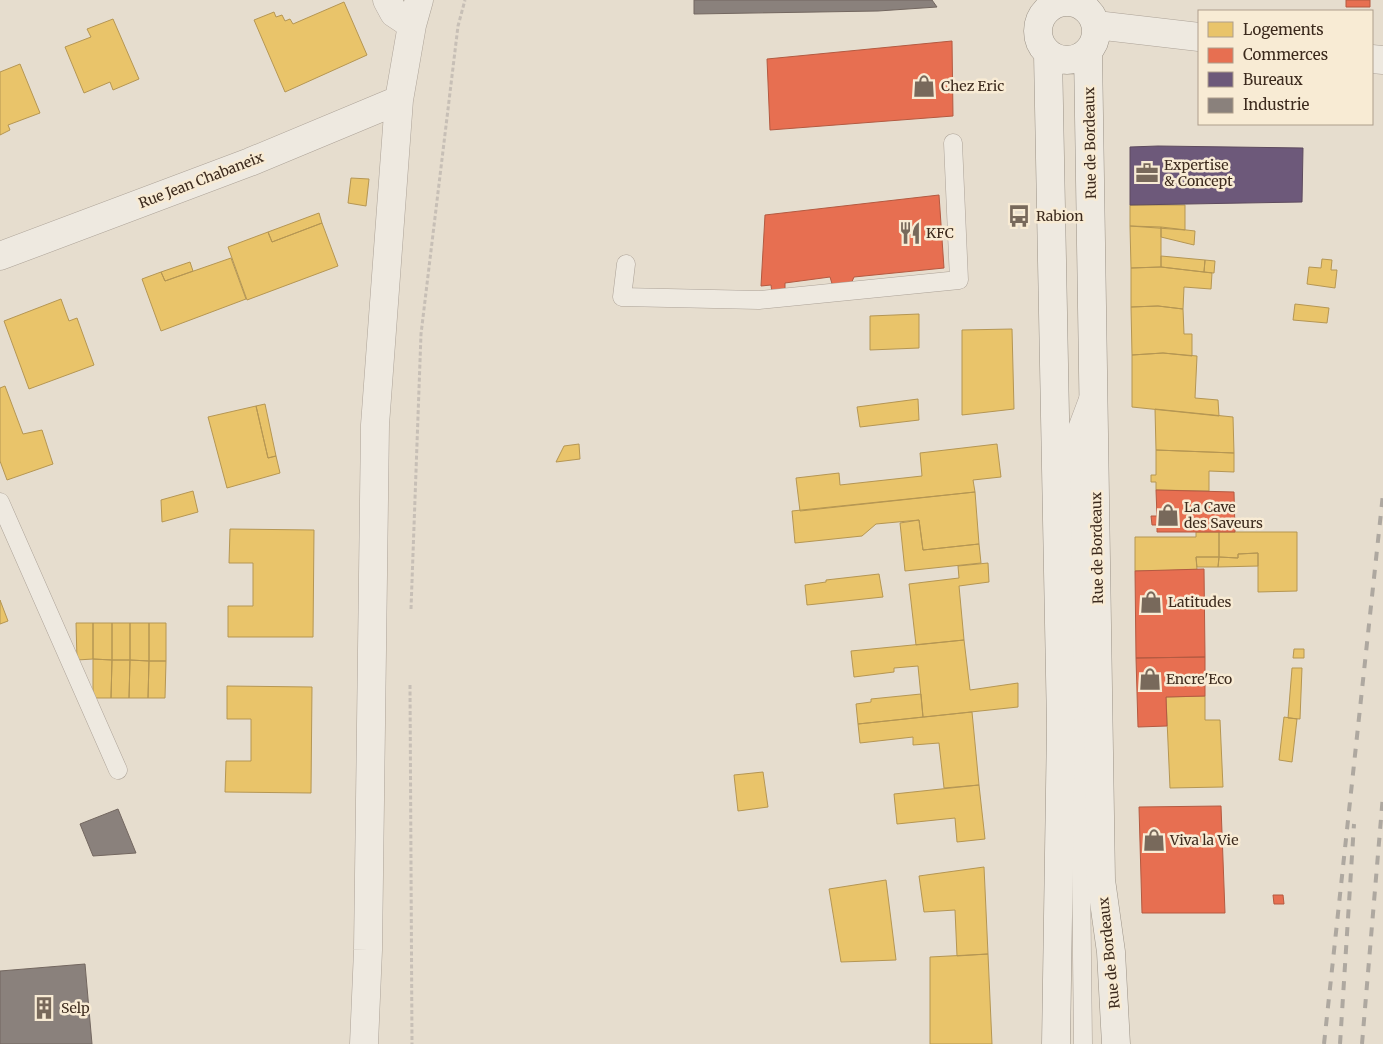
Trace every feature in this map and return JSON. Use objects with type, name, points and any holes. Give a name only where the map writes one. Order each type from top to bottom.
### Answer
[{"type":"main road","points":[[364,1044],[368,950],[376,425],[399,100],[416,13],[394,13],[387,0]]},
{"type":"main road","points":[[1090,11],[1094,44],[1088,52],[1081,57],[1064,61],[1048,54],[1042,48],[1037,31],[1039,23],[1048,4],[1063,2],[1071,2],[1090,11],[1198,37]]},
{"type":"main road","name":"Rue de Bordeaux","points":[[1088,52],[1101,880],[1108,930],[1116,1044]]},
{"type":"main road","points":[[1048,54],[1061,726],[1056,942],[1056,1044]]},
{"type":"main road","name":"Rue Jean Chabaneix","points":[[0,256],[250,162],[399,100]]},
{"type":"lane","points":[[626,264],[622,298],[759,300],[960,280],[953,143]]},
{"type":"lane","points":[[1083,1044],[1076,431],[1094,382]]},
{"type":"lane","points":[[0,502],[118,770]]},
{"type":"path","points":[[410,619],[421,334],[458,26],[465,0]]},
{"type":"path","points":[[410,678],[412,1044]]},
{"type":"building: Logements","points":[[344,2],[367,55],[285,92],[254,20],[274,12],[276,17],[282,15],[285,21],[290,19],[293,24]]},
{"type":"building: Logements","points":[[113,19],[139,79],[113,90],[110,82],[84,93],[65,47],[91,37],[87,29]]},
{"type":"building: Logements","points":[[20,64],[40,113],[8,125],[10,130],[0,135],[0,72]]},
{"type":"building: Logements","points":[[351,178],[369,179],[366,206],[348,203]]},
{"type":"building: Logements","points":[[1130,205],[1185,205],[1185,230],[1130,226]]},
{"type":"building: Logements","points":[[319,213],[322,223],[272,242],[268,232]]},
{"type":"building: Logements","points":[[322,223],[338,266],[247,300],[228,247],[268,232],[272,242]]},
{"type":"building: Logements","points":[[1130,226],[1161,227],[1161,267],[1131,268]]},
{"type":"building: Logements","points":[[1161,227],[1195,231],[1194,245],[1161,237]]},
{"type":"building: Logements","points":[[1161,256],[1205,260],[1204,272],[1161,267]]},
{"type":"building: Logements","points":[[231,258],[246,299],[161,331],[142,279],[161,272],[165,281]]},
{"type":"building: Logements","points":[[1322,259],[1332,260],[1331,270],[1337,270],[1335,288],[1307,284],[1309,267],[1321,268]]},
{"type":"building: Logements","points":[[1205,260],[1215,261],[1214,273],[1204,272]]},
{"type":"building: Logements","points":[[190,262],[193,271],[165,281],[161,272]]},
{"type":"building: Logements","points":[[1161,267],[1212,273],[1211,289],[1184,287],[1183,309],[1158,306],[1131,307],[1131,268]]},
{"type":"building: Logements","points":[[61,299],[69,321],[77,318],[94,365],[29,389],[4,321]]},
{"type":"building: Logements","points":[[1295,304],[1329,308],[1327,323],[1293,320]]},
{"type":"building: Logements","points":[[1158,306],[1183,309],[1184,334],[1192,334],[1192,356],[1163,353],[1132,355],[1131,307]]},
{"type":"building: Logements","points":[[919,314],[919,348],[870,350],[870,316]]},
{"type":"building: Logements","points":[[1012,329],[1014,409],[962,415],[962,330]]},
{"type":"building: Logements","points":[[1163,353],[1197,356],[1195,398],[1218,400],[1219,416],[1132,407],[1132,355]]},
{"type":"building: Logements","points":[[5,386],[23,434],[42,430],[53,464],[7,480],[0,461],[0,388]]},
{"type":"building: Logements","points":[[918,399],[919,420],[860,427],[857,407]]},
{"type":"building: Logements","points":[[265,404],[276,456],[268,458],[256,406]]},
{"type":"building: Logements","points":[[256,406],[268,458],[276,456],[280,473],[227,488],[208,417]]},
{"type":"building: Logements","points":[[1155,409],[1233,417],[1234,453],[1156,450]]},
{"type":"building: Logements","points":[[579,444],[580,459],[556,462],[564,446]]},
{"type":"building: Logements","points":[[997,444],[1001,477],[973,480],[975,492],[800,511],[796,478],[839,473],[840,485],[922,476],[920,453]]},
{"type":"building: Logements","points":[[1156,450],[1234,453],[1234,472],[1209,471],[1209,491],[1156,490],[1156,482],[1151,482],[1151,475],[1156,475]]},
{"type":"building: Logements","points":[[193,491],[198,512],[162,522],[161,500]]},
{"type":"building: Logements","points":[[975,492],[979,544],[923,550],[919,520],[876,524],[862,536],[795,543],[792,511]]},
{"type":"building: Logements","points":[[919,520],[923,550],[979,544],[981,563],[905,571],[900,523]]},
{"type":"building: Logements","points":[[230,529],[314,530],[313,637],[228,637],[228,606],[253,606],[253,563],[229,563]]},
{"type":"building: Logements","points":[[1196,532],[1219,532],[1219,557],[1196,557],[1197,570],[1135,571],[1135,537],[1196,537]]},
{"type":"building: Logements","points":[[1219,532],[1297,532],[1297,591],[1258,592],[1258,553],[1238,554],[1238,558],[1219,557]]},
{"type":"building: Logements","points":[[1258,553],[1258,566],[1218,567],[1219,557],[1238,558],[1238,554]]},
{"type":"building: Logements","points":[[1196,557],[1219,557],[1218,567],[1197,567]]},
{"type":"building: Logements","points":[[988,563],[989,582],[959,586],[964,640],[916,645],[909,584],[959,578],[958,566]]},
{"type":"building: Logements","points":[[879,574],[883,597],[807,605],[805,585],[826,582],[826,580]]},
{"type":"building: Logements","points":[[0,600],[8,621],[0,624]]},
{"type":"building: Logements","points":[[76,623],[93,623],[93,659],[77,660]]},
{"type":"building: Logements","points":[[93,623],[112,623],[112,660],[93,659]]},
{"type":"building: Logements","points":[[112,623],[130,623],[130,660],[112,660]]},
{"type":"building: Logements","points":[[130,623],[149,623],[149,661],[130,660]]},
{"type":"building: Logements","points":[[149,623],[166,623],[166,661],[149,661]]},
{"type":"building: Logements","points":[[964,640],[970,690],[1018,683],[1018,707],[923,717],[918,666],[894,668],[894,672],[854,677],[851,651]]},
{"type":"building: Logements","points":[[1294,649],[1304,649],[1304,658],[1293,658]]},
{"type":"building: Logements","points":[[93,659],[112,660],[111,698],[93,698]]},
{"type":"building: Logements","points":[[112,660],[130,660],[129,698],[111,698]]},
{"type":"building: Logements","points":[[130,660],[149,661],[148,698],[129,698]]},
{"type":"building: Logements","points":[[149,661],[166,661],[165,698],[148,698]]},
{"type":"building: Logements","points":[[1292,668],[1302,668],[1300,719],[1288,718]]},
{"type":"building: Logements","points":[[227,686],[312,687],[311,793],[225,792],[226,761],[251,761],[251,719],[227,719]]},
{"type":"building: Logements","points":[[921,694],[923,717],[858,724],[856,704],[871,702],[871,699]]},
{"type":"building: Logements","points":[[1205,696],[1205,720],[1220,720],[1223,787],[1170,788],[1166,697]]},
{"type":"building: Logements","points":[[972,712],[979,785],[944,788],[939,743],[913,745],[913,737],[860,743],[858,724]]},
{"type":"building: Logements","points":[[1284,717],[1297,719],[1292,762],[1279,760]]},
{"type":"building: Logements","points":[[763,772],[768,807],[738,811],[734,775]]},
{"type":"building: Logements","points":[[979,785],[985,839],[957,842],[955,818],[897,824],[894,794]]},
{"type":"building: Logements","points":[[984,867],[988,954],[957,956],[955,910],[924,912],[919,876]]},
{"type":"building: Logements","points":[[886,880],[896,960],[841,962],[829,889]]},
{"type":"building: Logements","points":[[988,954],[992,1044],[930,1044],[930,957]]},
{"type":"building: Commerces","points":[[1346,0],[1370,0],[1370,7],[1346,7]]},
{"type":"building: Commerces","points":[[952,41],[953,116],[770,130],[767,59]]},
{"type":"building: Commerces","points":[[939,195],[944,268],[854,277],[850,286],[833,287],[830,277],[785,283],[785,290],[772,293],[771,285],[761,286],[765,215]]},
{"type":"building: Commerces","points":[[1156,490],[1234,492],[1235,532],[1157,532],[1157,525],[1152,525],[1151,516],[1157,516]]},
{"type":"building: Commerces","points":[[1204,569],[1205,657],[1136,658],[1135,571]]},
{"type":"building: Commerces","points":[[1205,657],[1205,696],[1166,697],[1167,726],[1138,727],[1136,658]]},
{"type":"building: Commerces","points":[[1221,806],[1225,913],[1142,913],[1139,807]]},
{"type":"building: Commerces","points":[[1273,895],[1283,895],[1284,904],[1274,904]]},
{"type":"building: Bureaux","points":[[1130,147],[1303,148],[1302,202],[1130,205]]},
{"type":"building: Industrie","points":[[694,0],[932,0],[937,7],[878,11],[694,14]]},
{"type":"building: Industrie","points":[[118,809],[136,853],[93,856],[80,824]]},
{"type":"building: Industrie","name":"Selp","points":[[85,964],[92,1044],[0,1044],[0,971]]},
{"type":"railway","points":[[1324,1044],[1383,494]]},
{"type":"railway","points":[[1362,1044],[1383,795]]},
{"type":"railway","points":[[1340,1044],[1354,824]]},
{"type":"place","name":"Chez Eric","points":[[924,86]]},
{"type":"place","name":"Expertise & Concept","points":[[1147,173]]},
{"type":"place","name":"Rabion","points":[[1019,216]]},
{"type":"place","name":"KFC","points":[[910,233]]},
{"type":"place","name":"La Cave des Saveurs","points":[[1168,515]]},
{"type":"place","name":"Latitudes","points":[[1151,602]]},
{"type":"place","name":"Encre'Eco","points":[[1150,679]]},
{"type":"place","name":"Viva la Vie","points":[[1154,840]]},
{"type":"place","name":"Selp","points":[[44,1008]]}]
